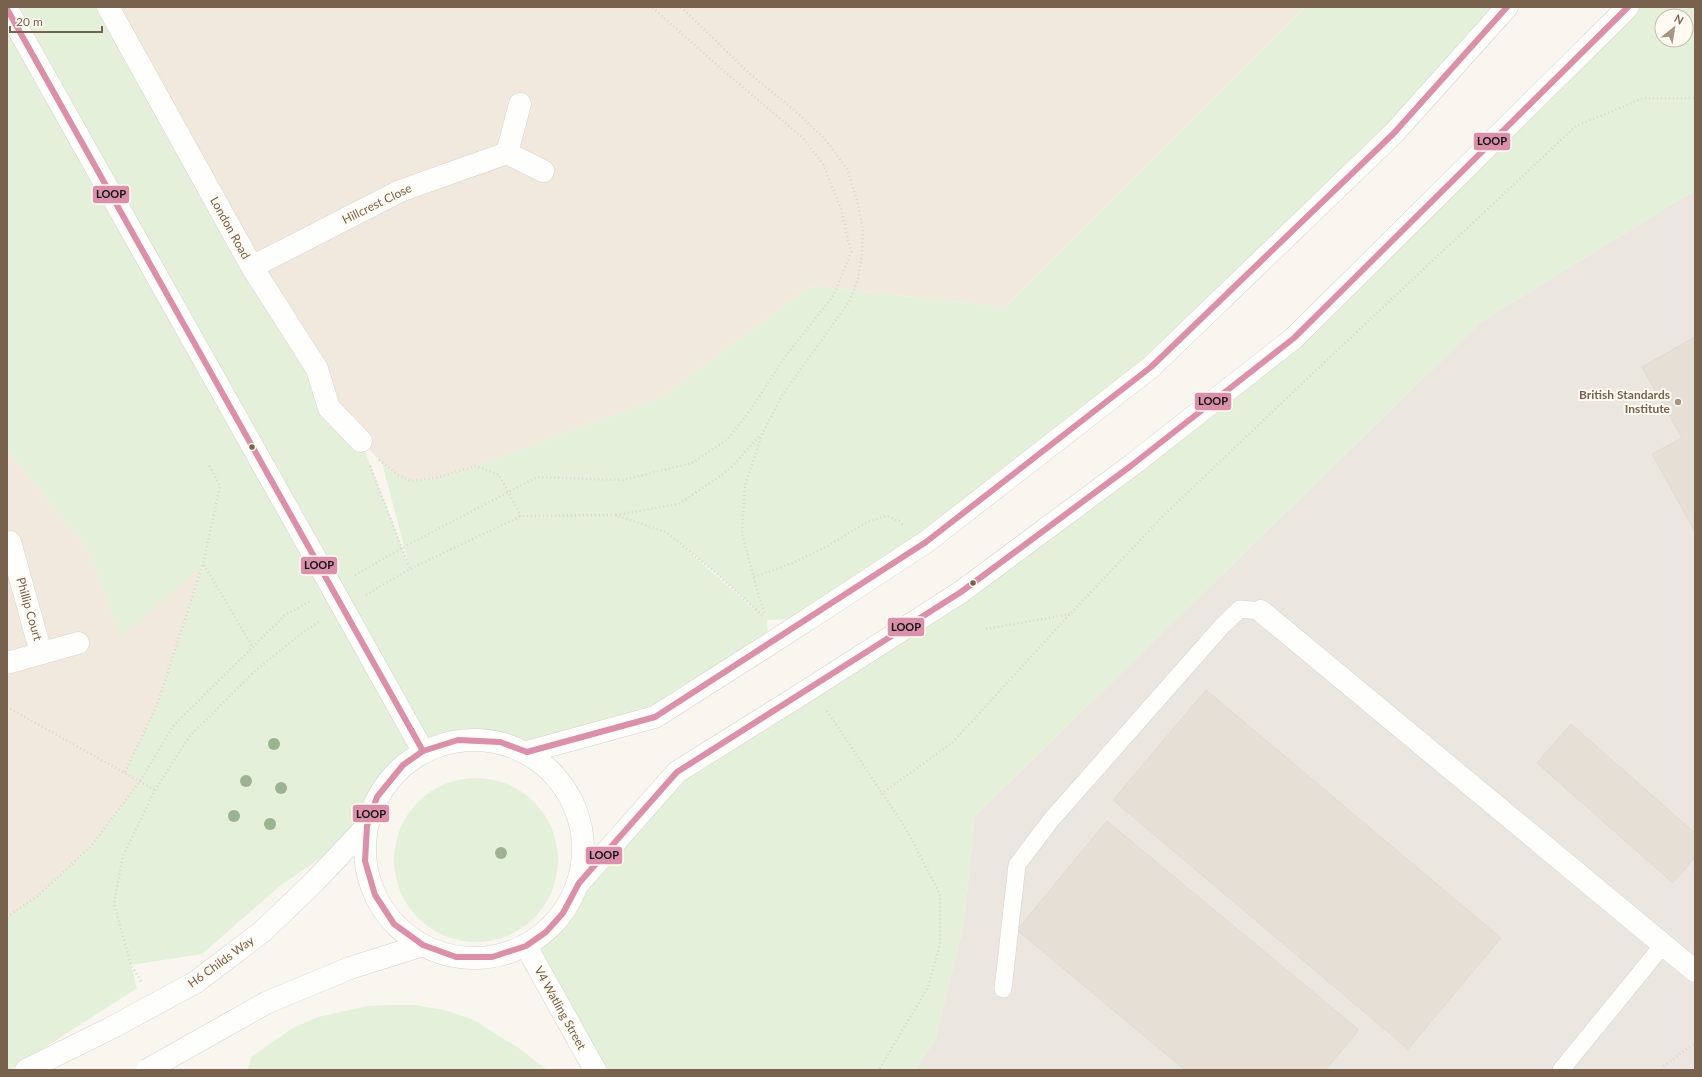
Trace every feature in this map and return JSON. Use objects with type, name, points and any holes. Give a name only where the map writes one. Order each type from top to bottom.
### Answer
[{"type":"street","name":"London Road","points":[[108,7],[252,267],[317,369],[329,408],[361,441]]},
{"type":"street","points":[[527,752],[655,717],[926,542],[1151,367],[1394,133],[1507,7]]},
{"type":"street","points":[[579,883],[584,853],[581,822],[570,794],[551,770],[527,752],[500,742],[458,740],[423,751],[403,765],[377,797],[367,826],[365,861],[374,895],[394,924],[422,945],[456,957],[492,957],[526,946],[546,932],[563,913],[579,883],[677,772],[961,592],[1132,465],[1294,338],[1628,7]]},
{"type":"street","points":[[7,9],[423,751]]},
{"type":"street","points":[[520,104],[507,153],[543,171]]},
{"type":"street","name":"Hillcrest Close","points":[[252,267],[400,191],[507,153]]},
{"type":"street","name":"Phillip Court","points":[[10,542],[41,653]]},
{"type":"street","points":[[1260,611],[1695,971]]},
{"type":"street","name":"Phillip Court","points":[[7,663],[78,643]]},
{"type":"street","name":"H6 Childs Way","points":[[26,1070],[113,1027],[196,982],[263,931],[315,881],[367,826]]},
{"type":"street","points":[[147,1070],[266,1003],[350,968],[422,945]]},
{"type":"street","name":"V4 Watling Street","points":[[526,946],[595,1070]]},
{"type":"lane","points":[[1002,989],[1017,865],[1051,820],[1223,624],[1240,609],[1260,611]]},
{"type":"lane","points":[[1561,1070],[1663,945]]},
{"type":"path","points":[[354,576],[402,548],[536,477],[623,480],[692,464],[728,438],[752,408],[784,358],[834,294],[851,252],[841,209],[822,164],[802,137],[726,73],[652,7]]},
{"type":"path","points":[[615,515],[666,532],[716,573],[767,620],[759,597],[742,533],[745,485],[763,432],[783,394],[849,302],[858,279],[862,253],[863,230],[857,200],[847,169],[824,138],[794,110],[750,73],[681,7]]},
{"type":"path","points":[[881,794],[953,742],[1070,614],[1173,506],[1576,126],[1644,98],[1695,98]]},
{"type":"path","points":[[364,596],[410,569],[521,516],[615,515],[679,504],[730,469],[763,432]]},
{"type":"path","points":[[361,441],[398,475],[411,481],[435,478],[476,466],[499,475],[521,516]]},
{"type":"path","points":[[361,441],[410,569]]},
{"type":"path","points":[[125,772],[157,705],[203,564],[220,486],[208,464]]},
{"type":"path","points":[[754,577],[793,563],[828,546],[867,522],[873,520],[887,516],[899,521],[907,529]]},
{"type":"path","points":[[203,564],[252,646]]},
{"type":"path","points":[[7,916],[39,894],[92,845],[140,781],[174,725],[252,646],[285,616],[312,600]]},
{"type":"path","points":[[986,629],[1070,614]]},
{"type":"path","points":[[143,985],[131,965],[114,904],[123,856],[155,790],[189,737],[256,670],[306,630],[325,618]]},
{"type":"path","points":[[7,707],[155,790]]},
{"type":"path","points":[[825,707],[881,794],[905,827],[940,894],[940,945],[928,987],[879,1070]]},
{"type":"path","points":[[1662,1070],[1664,1066],[1695,1043]]},
{"type":"shaded area","points":[[108,7],[1305,7],[1005,307],[811,286],[662,397],[476,466],[435,478],[411,481],[398,475],[382,463],[329,408]]},
{"type":"shaded area","points":[[1695,190],[1695,1070],[915,1070],[936,1039],[964,923],[975,816],[1481,322]]},
{"type":"shaded area","points":[[7,449],[89,551],[121,637],[203,564],[157,705],[125,772],[140,781],[92,845],[39,895],[7,917]]},
{"type":"green space","points":[[7,7],[108,7],[361,441],[409,565],[382,463],[398,475],[411,481],[435,478],[476,466],[662,397],[811,286],[1005,307],[1305,7],[1507,7],[1151,367],[810,618],[767,620],[768,645],[655,717],[527,752],[500,742],[459,740],[423,751],[403,765],[377,797],[367,826],[281,885],[202,954],[131,965],[137,988],[10,1070],[7,1070],[7,917],[39,895],[92,845],[140,781],[125,772],[157,705],[203,565],[121,638],[89,551],[7,449]],"holes":[[[678,542],[716,573],[755,609]]]},
{"type":"green space","points":[[1621,7],[1695,7],[1695,190],[1481,322],[975,816],[964,923],[936,1039],[915,1070],[595,1070],[526,946],[546,932],[563,913],[579,883],[677,772],[813,690],[1294,338]]},
{"type":"green space","points":[[476,778],[500,782],[521,792],[534,802],[544,815],[554,836],[558,860],[554,884],[544,905],[534,918],[521,928],[500,938],[476,942],[452,938],[431,928],[418,918],[408,905],[398,884],[394,860],[398,836],[408,815],[418,802],[431,792],[452,782]]},
{"type":"green space","points":[[415,1005],[444,1010],[472,1019],[520,1049],[547,1070],[247,1070],[252,1056],[293,1028],[318,1017],[368,1006]]},
{"type":"building","name":"British Standards Institute","points":[[1695,337],[1694,530],[1652,454],[1682,438],[1642,367]]},
{"type":"building","points":[[1206,690],[1501,938],[1408,1049],[1113,800]]},
{"type":"building","points":[[1571,724],[1695,833],[1695,857],[1673,883],[1537,763]]},
{"type":"building","points":[[1107,821],[1359,1030],[1325,1070],[1185,1070],[1017,930]]},
{"type":"transit line","name":"LOOP","points":[[527,752],[655,717],[926,542],[1151,367],[1394,133],[1507,7]]},
{"type":"transit line","name":"LOOP","points":[[527,752],[500,742],[458,740],[423,751],[403,765],[377,797],[367,826],[365,861],[375,895],[394,924],[423,945],[456,957],[492,957],[526,946],[546,932],[563,913],[579,883],[677,772],[961,592],[1132,465],[1294,338],[1628,7]]},
{"type":"transit line","name":"LOOP","points":[[7,9],[423,751]]},
{"type":"place","name":"British Standards Institute","points":[[1678,402]]}]
